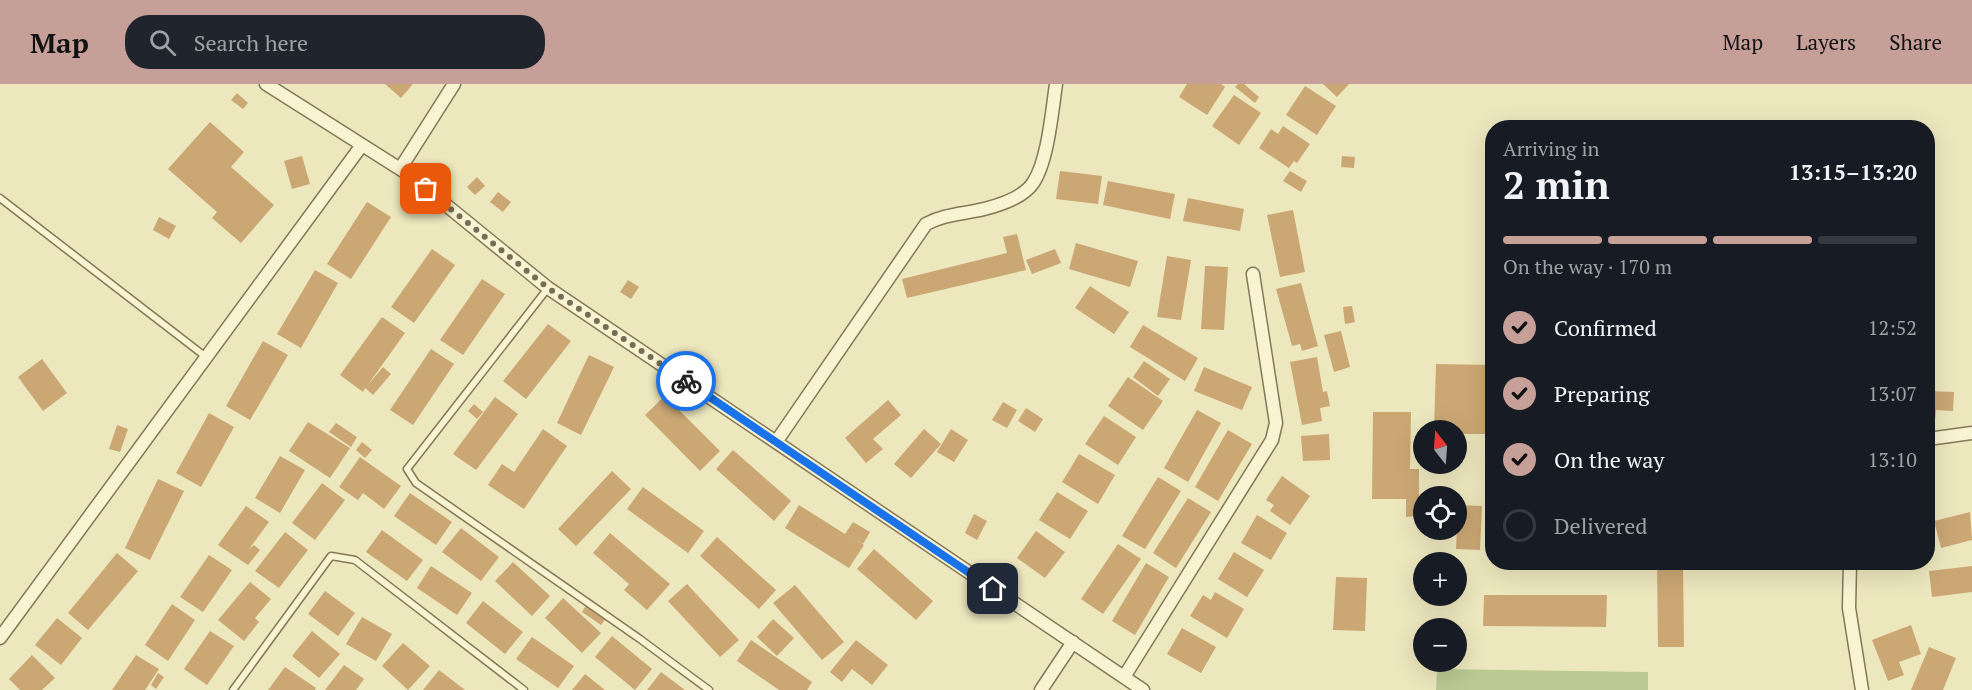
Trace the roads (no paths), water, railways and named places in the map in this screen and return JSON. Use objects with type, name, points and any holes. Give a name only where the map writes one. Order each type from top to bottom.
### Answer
[{"type":"street","points":[[266,84],[400,170],[548,288],[1143,690]]},
{"type":"street","points":[[400,170],[454,84]]},
{"type":"street","points":[[776,442],[926,224],[936,219],[995,206],[1020,196],[1033,184],[1044,155],[1056,84]]},
{"type":"street","points":[[0,638],[362,146]]},
{"type":"street","points":[[1124,677],[1272,440],[1276,423],[1253,274]]},
{"type":"street","points":[[1935,438],[1972,434]]},
{"type":"street","points":[[1850,570],[1849,608],[1862,690]]},
{"type":"street","points":[[1041,690],[1073,642]]},
{"type":"lane","points":[[0,198],[207,357]]},
{"type":"lane","points":[[548,288],[407,469],[416,483],[640,639],[709,690]]},
{"type":"lane","points":[[233,690],[331,556],[356,560],[524,690]]}]
